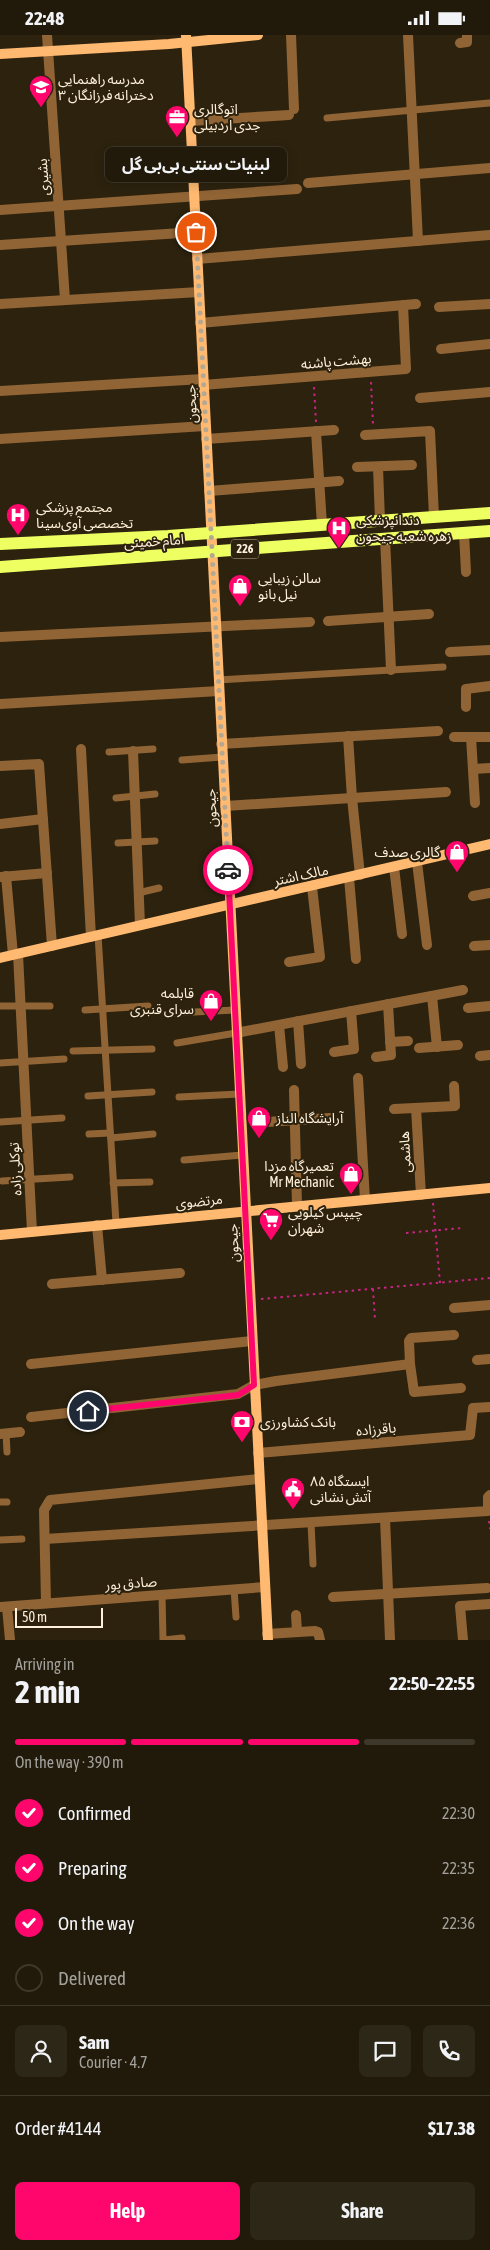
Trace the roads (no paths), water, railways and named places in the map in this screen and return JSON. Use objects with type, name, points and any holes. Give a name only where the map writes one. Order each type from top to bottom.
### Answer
[{"type":"main road","points":[[0,55],[186,39],[258,35]]},
{"type":"main road","name":"جیحون","points":[[186,39],[244,1211],[268,1637]]},
{"type":"main road","name":"امام خمینی","points":[[0,544],[158,537],[490,513]]},
{"type":"main road","name":"امام خمینی","points":[[0,567],[490,531]]},
{"type":"main road","points":[[158,537],[166,542],[166,549],[158,556]]},
{"type":"main road","name":"مالک اشتر","points":[[0,958],[230,904],[349,879],[490,844]]},
{"type":"main road","name":"مرتضوی","points":[[0,1235],[490,1188]]},
{"type":"street","name":"بشیری","points":[[47,35],[65,300]]},
{"type":"street","points":[[190,121],[292,112],[291,35]]},
{"type":"street","points":[[408,35],[418,241]]},
{"type":"street","points":[[308,183],[490,168]]},
{"type":"street","points":[[0,210],[298,189]]},
{"type":"street","points":[[0,245],[196,232]]},
{"type":"street","points":[[197,259],[490,235]]},
{"type":"street","points":[[0,304],[199,292]]},
{"type":"street","points":[[200,323],[416,304]]},
{"type":"street","points":[[439,307],[490,304]]},
{"type":"street","name":"بهشت پاشنه","points":[[0,391],[313,377],[406,369],[403,305]]},
{"type":"street","points":[[441,349],[490,344]]},
{"type":"street","points":[[420,398],[490,392]]},
{"type":"street","points":[[0,439],[206,426]]},
{"type":"street","points":[[206,439],[334,430]]},
{"type":"street","points":[[316,431],[322,525]]},
{"type":"street","points":[[369,434],[430,431],[434,517]]},
{"type":"street","points":[[357,467],[412,465]]},
{"type":"street","points":[[378,467],[380,521]]},
{"type":"street","points":[[209,491],[339,481]]},
{"type":"street","points":[[464,533],[466,571]]},
{"type":"street","points":[[385,538],[391,670]]},
{"type":"street","points":[[328,621],[428,614]]},
{"type":"street","points":[[0,637],[216,625],[310,622]]},
{"type":"street","points":[[450,652],[490,650]]},
{"type":"street","points":[[0,704],[218,685]]},
{"type":"street","points":[[466,707],[466,689],[490,686]]},
{"type":"street","points":[[221,745],[438,731]]},
{"type":"street","points":[[348,736],[360,875]]},
{"type":"street","points":[[454,737],[490,737]]},
{"type":"street","points":[[471,737],[475,803]]},
{"type":"street","points":[[80,749],[94,936]]},
{"type":"street","points":[[133,751],[140,925]]},
{"type":"street","points":[[0,766],[39,764],[52,946]]},
{"type":"street","points":[[473,769],[490,768]]},
{"type":"street","points":[[224,806],[446,792]]},
{"type":"street","points":[[0,823],[43,819]]},
{"type":"street","points":[[417,862],[427,945]]},
{"type":"street","points":[[394,867],[402,934]]},
{"type":"street","points":[[3,876],[47,873]]},
{"type":"street","name":"توکلی زاده","points":[[3,876],[16,955],[32,1232]]},
{"type":"street","points":[[349,879],[356,959]]},
{"type":"street","points":[[289,963],[320,957],[312,887]]},
{"type":"street","points":[[473,896],[490,893]]},
{"type":"street","points":[[474,946],[490,945]]},
{"type":"street","points":[[236,1033],[462,990]]},
{"type":"street","points":[[432,996],[437,1047]]},
{"type":"street","points":[[376,1057],[391,1055],[388,1004]]},
{"type":"street","points":[[468,1008],[490,1006]]},
{"type":"street","points":[[334,1052],[354,1049],[350,1011]]},
{"type":"street","points":[[298,1021],[301,1064]]},
{"type":"street","points":[[279,1025],[283,1067]]},
{"type":"street","points":[[390,1042],[408,1041]]},
{"type":"street","points":[[419,1047],[458,1045]]},
{"type":"street","points":[[358,1078],[365,1200]]},
{"type":"street","points":[[394,1109],[455,1106],[454,1086]]},
{"type":"street","points":[[294,1090],[297,1206]]},
{"type":"street","name":"هاشمی","points":[[416,1108],[421,1195]]},
{"type":"street","points":[[266,1122],[330,1118]]},
{"type":"street","points":[[97,1225],[102,1280]]},
{"type":"street","points":[[52,1284],[180,1273]]},
{"type":"street","points":[[454,1308],[490,1305]]},
{"type":"street","points":[[454,1335],[411,1338],[409,1341],[410,1364],[414,1391],[461,1388]]},
{"type":"street","points":[[32,1364],[252,1341]]},
{"type":"street","points":[[476,1360],[490,1359]]},
{"type":"street","points":[[31,1417],[238,1395],[254,1385],[276,1381],[410,1364]]},
{"type":"street","name":"باقرزاده","points":[[258,1453],[470,1435],[473,1408],[490,1407]]},
{"type":"street","points":[[3,1433],[20,1432]]},
{"type":"street","points":[[46,1603],[44,1510],[47,1503],[52,1499],[259,1479]]},
{"type":"street","points":[[45,1539],[488,1511],[488,1497],[490,1495]]},
{"type":"street","points":[[386,1517],[390,1640]]},
{"type":"street","name":"صادق پور","points":[[4,1607],[265,1587]]},
{"type":"street","points":[[333,1597],[487,1588]]},
{"type":"street","points":[[463,1640],[460,1606],[490,1604]]},
{"type":"street","points":[[4,1607],[10,1640]]},
{"type":"street","points":[[296,1615],[297,1633]]},
{"type":"street","points":[[268,1637],[318,1632],[320,1640]]},
{"type":"lane","points":[[328,117],[489,103]]},
{"type":"lane","points":[[218,685],[443,667]]},
{"type":"lane","points":[[109,753],[153,749]]},
{"type":"lane","points":[[182,760],[222,757]]},
{"type":"lane","points":[[116,798],[155,794]]},
{"type":"lane","points":[[118,843],[155,841]]},
{"type":"lane","points":[[138,893],[159,888]]},
{"type":"lane","points":[[94,936],[102,1008],[116,1223]]},
{"type":"lane","points":[[0,1006],[50,1006]]},
{"type":"lane","points":[[85,1010],[148,1006]]},
{"type":"lane","points":[[174,1013],[235,1010]]},
{"type":"lane","points":[[177,1043],[236,1033]]},
{"type":"lane","points":[[73,1051],[152,1049]]},
{"type":"lane","points":[[0,1063],[64,1059]]},
{"type":"lane","points":[[88,1096],[152,1092]]},
{"type":"lane","points":[[179,1097],[239,1095]]},
{"type":"lane","points":[[0,1122],[62,1118]]},
{"type":"lane","points":[[89,1134],[110,1136],[152,1134]]},
{"type":"lane","points":[[184,1160],[242,1155]]},
{"type":"lane","points":[[2,1181],[70,1177]]},
{"type":"lane","points":[[114,1183],[150,1182]]},
{"type":"lane","points":[[3,1433],[7,1452]]},
{"type":"lane","points":[[311,1523],[313,1565]]},
{"type":"lane","points":[[0,1541],[22,1539]]},
{"type":"lane","points":[[234,1589],[236,1617]]},
{"type":"lane","points":[[162,1595],[163,1640],[182,1638]]},
{"type":"place","name":"مدرسه راهنمایی دخترانه فرزانگان ۳","points":[[41,108]]},
{"type":"place","name":"اتوگالری جدی اردبیلی","points":[[177,138]]},
{"type":"place","name":"لبنیات سنتی بی‌بی گل","points":[[196,232]]},
{"type":"place","name":"مجتمع پزشکی تخصصی آوی‌سینا","points":[[18,536]]},
{"type":"place","name":"دندانپزشکی زهره شعبه جیحون","points":[[339,549]]},
{"type":"place","name":"سالن زیبایی نیل بانو","points":[[240,607]]},
{"type":"place","name":"گالری صدف","points":[[457,873]]},
{"type":"place","name":"قابلمه سرای قنبری","points":[[211,1022]]},
{"type":"place","name":"آرایشگاه الناز","points":[[259,1139]]},
{"type":"place","name":"تعمیرگاه مزدا Mr Mechanic","points":[[351,1195]]},
{"type":"place","name":"چیپس کیلویی شهران","points":[[271,1241]]},
{"type":"place","name":"بانک کشاورزی","points":[[242,1443]]},
{"type":"place","name":"ایستگاه ۸۵ آتش نشانی","points":[[293,1510]]}]
